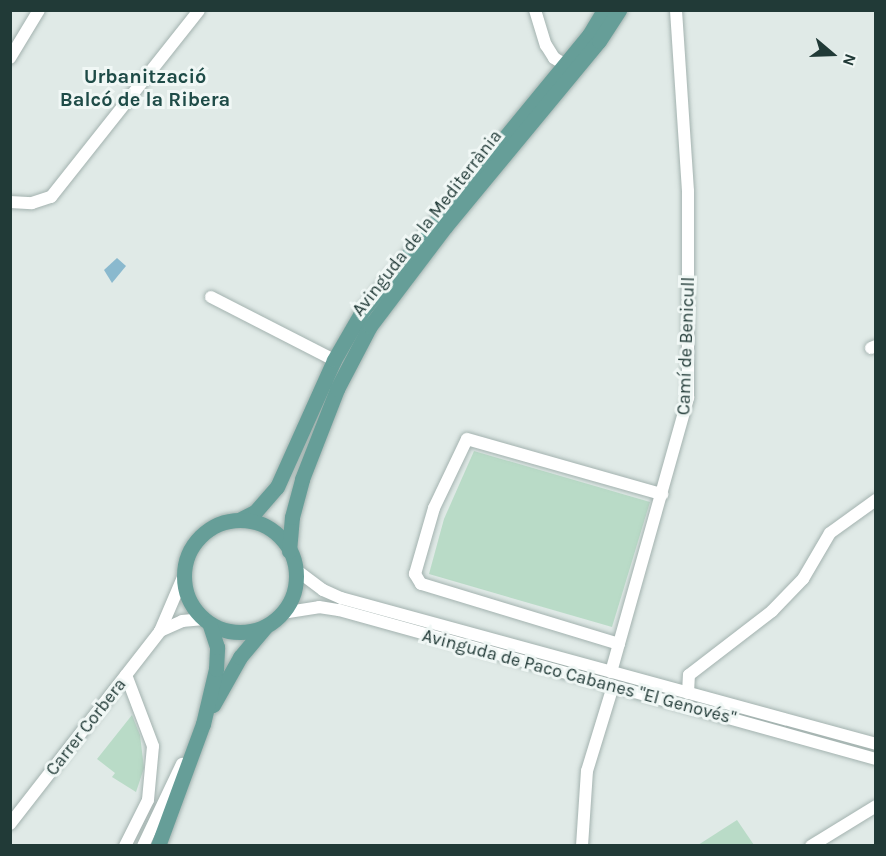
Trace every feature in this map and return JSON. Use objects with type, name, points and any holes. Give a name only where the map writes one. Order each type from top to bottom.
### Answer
[{"type":"main road","name":"Avinguda de la Mediterrània","points":[[241,519],[255,512],[277,487],[334,360],[375,293],[564,64],[604,10]]},
{"type":"main road","name":"Avinguda de la Mediterrània","points":[[289,551],[292,517],[302,479],[337,389],[370,326],[445,227],[599,41],[619,10]]},
{"type":"main road","points":[[158,846],[201,728],[217,660],[207,621],[189,599],[184,575],[193,546],[203,534],[216,525],[241,519],[270,529],[289,551],[295,569],[290,600],[282,613],[267,625],[230,673],[201,728]]},
{"type":"main road","points":[[207,621],[238,632],[267,625]]},
{"type":"street","points":[[10,58],[39,10]]},
{"type":"street","points":[[10,202],[32,203],[51,197],[199,10]]},
{"type":"street","points":[[535,10],[546,45],[564,64]]},
{"type":"street","name":"Camí de Benicull","points":[[611,672],[688,398],[688,191],[676,10]]},
{"type":"street","points":[[211,297],[334,360]]},
{"type":"street","points":[[619,644],[421,584],[415,574],[434,508],[466,440],[481,440],[662,494]]},
{"type":"street","points":[[688,693],[689,675],[772,611],[803,579],[830,532],[876,500]]},
{"type":"street","name":"Avinguda de Paco Cabanes \"El Genovés\"","points":[[295,569],[341,598],[876,744]]},
{"type":"street","name":"Carrer Corbera","points":[[10,824],[160,631],[184,575]]},
{"type":"street","name":"Avinguda de Paco Cabanes \"El Genovés\"","points":[[282,613],[319,607],[339,610],[876,759]]},
{"type":"street","points":[[160,631],[182,621],[207,621]]},
{"type":"street","points":[[125,846],[148,800],[153,746],[126,675]]},
{"type":"street","points":[[582,846],[587,771],[613,686]]},
{"type":"street","points":[[143,846],[159,807],[201,728]]},
{"type":"street","points":[[812,846],[876,806]]},
{"type":"green space","points":[[474,451],[650,502],[612,627],[429,574],[444,519]]},
{"type":"green space","points":[[132,715],[140,735],[144,768],[136,792],[112,777],[115,773],[97,759]]},
{"type":"green space","points":[[737,820],[754,845],[698,845]]},
{"type":"water","points":[[117,258],[126,266],[112,283],[104,270]]},
{"type":"district","name":"Urbanització Balcó de la Ribera","points":[[145,88]]}]
